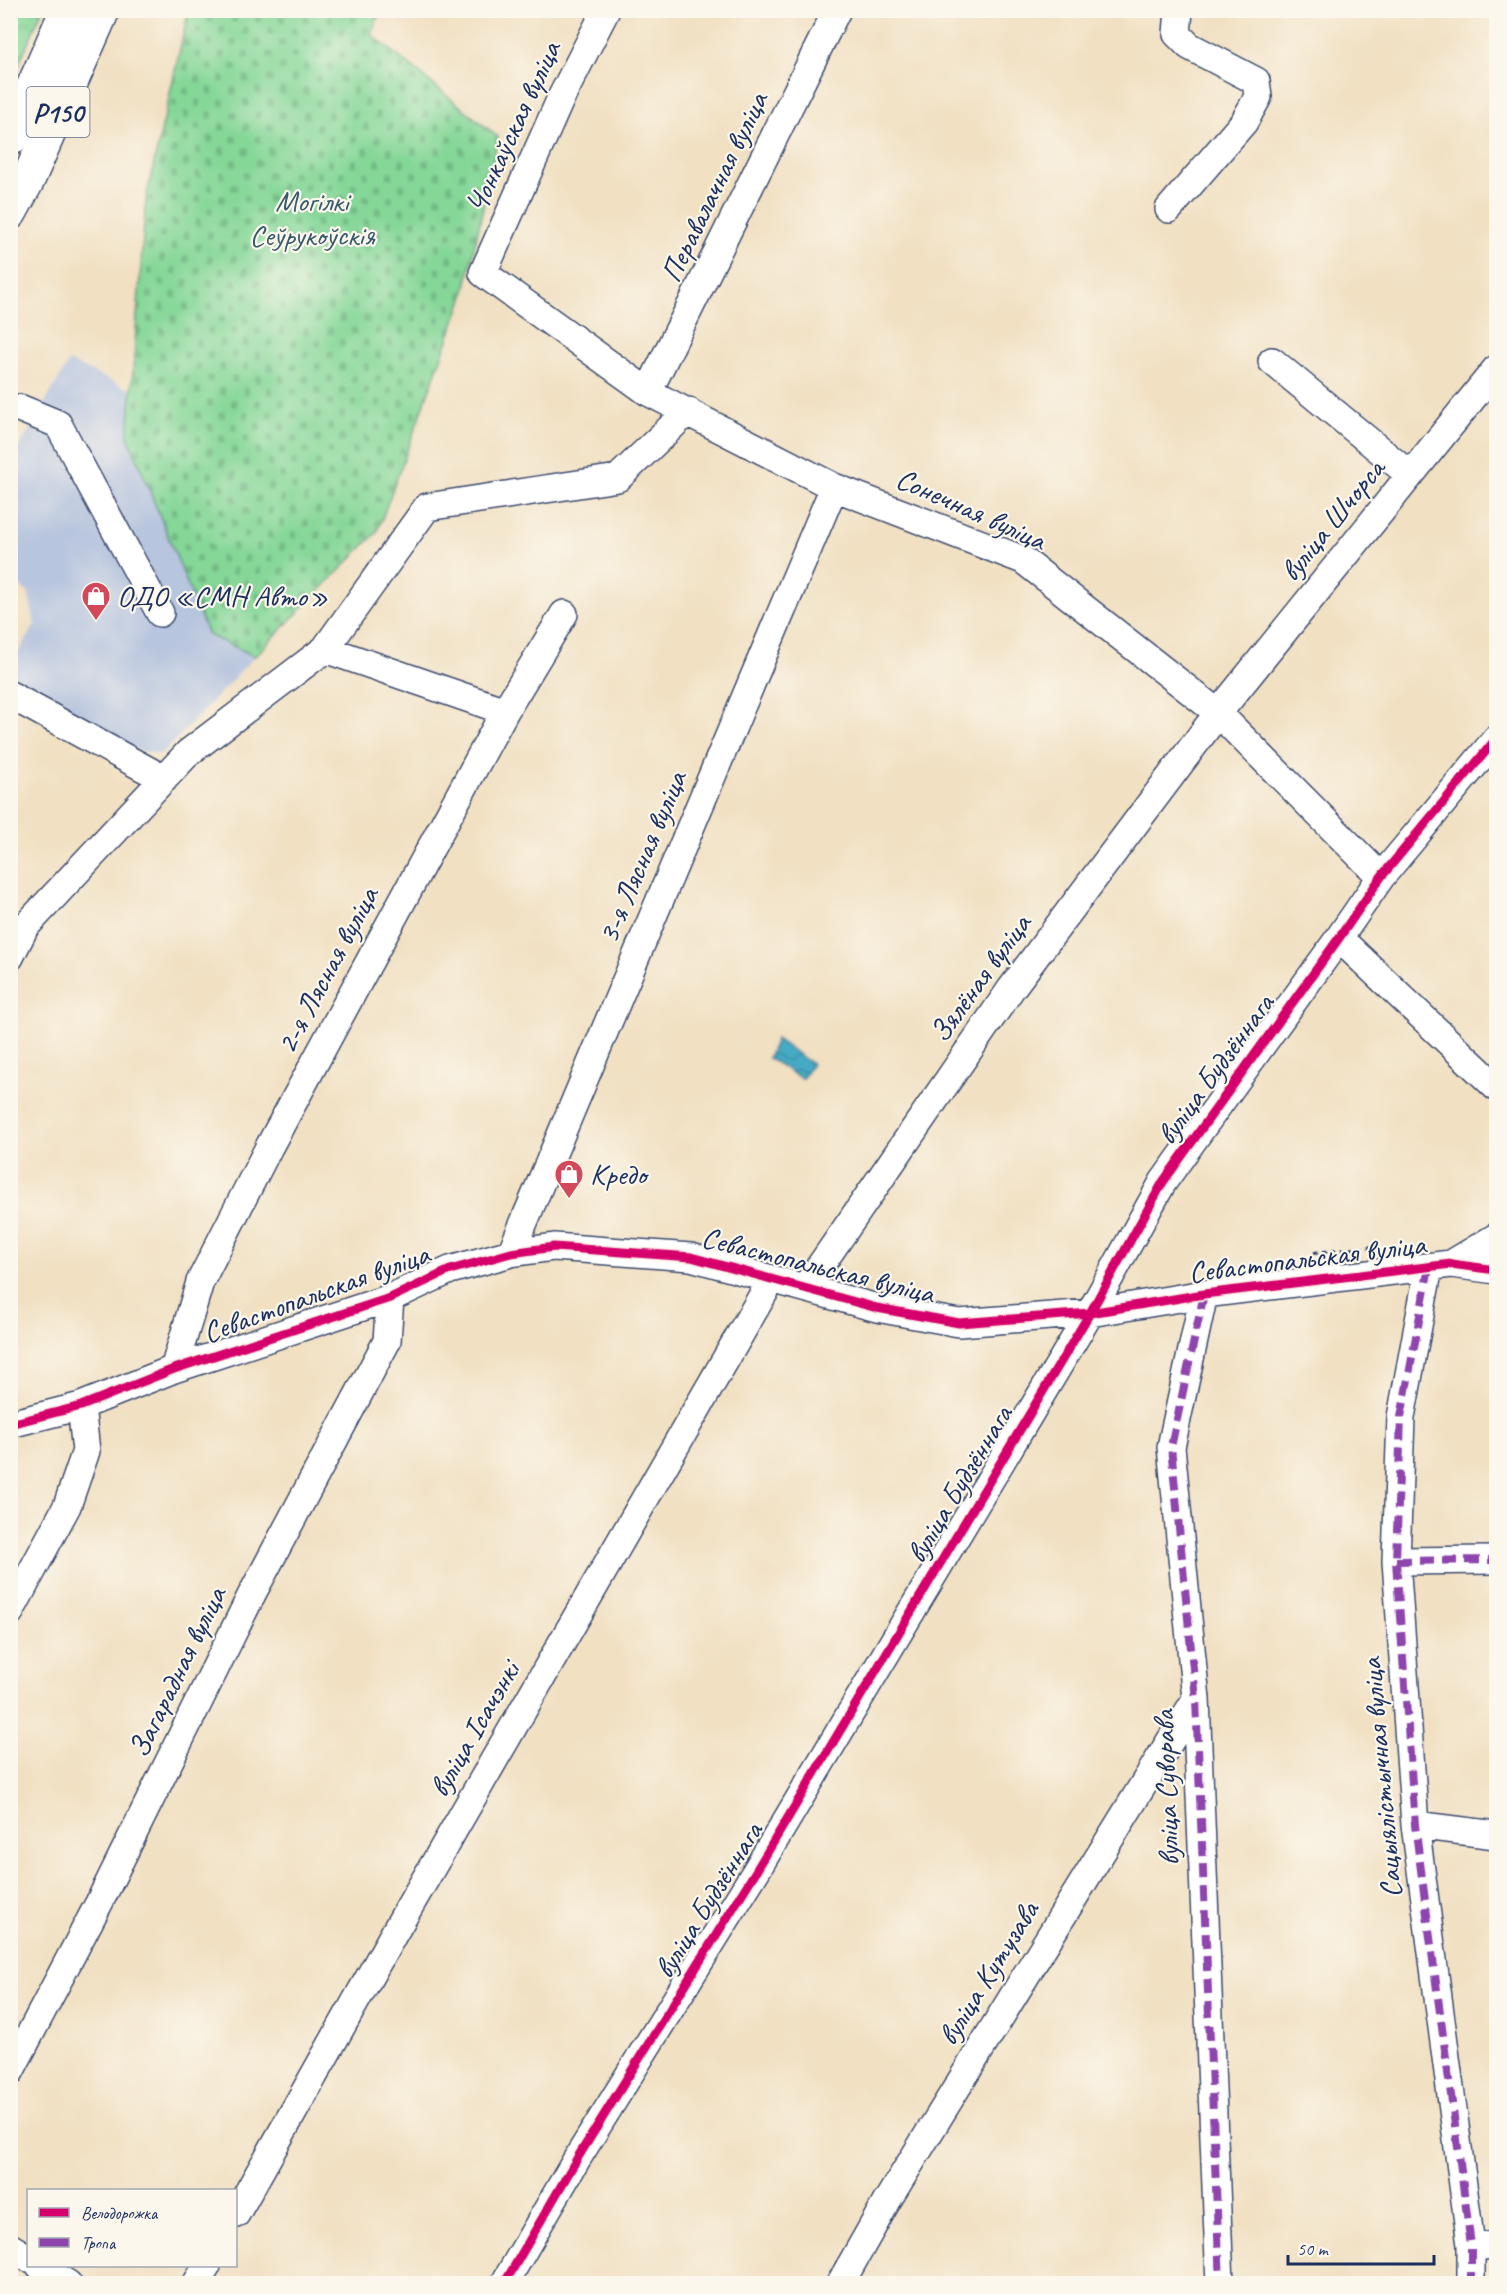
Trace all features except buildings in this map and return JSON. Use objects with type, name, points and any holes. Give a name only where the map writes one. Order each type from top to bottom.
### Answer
[{"type":"main road","name":"Р150","points":[[10,139],[67,10]]},
{"type":"main road","name":"Р150","points":[[10,213],[28,180],[103,10]]},
{"type":"street","name":"Чонкаўская вуліца","points":[[483,273],[561,98],[606,10]]},
{"type":"street","name":"Перавалачная вуліца","points":[[648,392],[837,10]]},
{"type":"street","points":[[1169,209],[1244,122],[1258,97],[1256,81],[1189,46],[1177,34],[1179,10]]},
{"type":"street","name":"Сонечная вуліца","points":[[483,273],[648,392],[834,487],[1023,560],[1218,713],[1381,877]]},
{"type":"street","points":[[1272,361],[1410,475]]},
{"type":"street","name":"вуліца Шчорса","points":[[1218,713],[1497,369]]},
{"type":"street","points":[[13,407],[58,424],[160,613]]},
{"type":"street","points":[[10,957],[26,927],[188,753],[324,649],[427,507],[618,478],[688,411]]},
{"type":"street","name":"3-я Лясная вуліца","points":[[511,1253],[834,487]]},
{"type":"street","name":"2-я Лясная вуліца","points":[[174,1369],[200,1282],[269,1147],[505,711],[564,614]]},
{"type":"street","points":[[324,649],[505,711]]},
{"type":"street","points":[[10,694],[164,778]]},
{"type":"street","name":"Зялёная вуліца","points":[[805,1288],[1011,989],[1218,713]]},
{"type":"street","name":"вуліца Будзённага","points":[[504,2283],[578,2157],[756,1871],[1090,1312],[1163,1182],[1340,939],[1381,877],[1497,739]]},
{"type":"street","points":[[1340,939],[1497,1087]]},
{"type":"street","name":"Севастопальская вуліца","points":[[1440,1265],[1497,1237]]},
{"type":"street","name":"Севастопальская вуліца","points":[[10,1424],[81,1406],[174,1369],[390,1298],[450,1270],[511,1253],[554,1246],[691,1257],[877,1308],[959,1323],[1090,1312],[1204,1294],[1440,1265],[1497,1270]]},
{"type":"street","name":"Сацыялістычная вуліца","points":[[1440,1265],[1401,1417],[1396,1561],[1415,1825],[1484,2245],[1471,2283]]},
{"type":"street","name":"вуліца Ісачэнкі","points":[[237,2212],[399,1925],[772,1279]]},
{"type":"street","name":"вуліца Суворава","points":[[1204,1294],[1172,1447],[1196,1699],[1220,2283]]},
{"type":"street","name":"Загарадная вуліца","points":[[10,2072],[99,1903],[252,1594],[387,1341],[390,1298]]},
{"type":"street","points":[[10,1612],[67,1506],[86,1451],[81,1406]]},
{"type":"street","points":[[1396,1561],[1497,1560]]},
{"type":"street","name":"вуліца Кутузава","points":[[840,2283],[887,2201],[1196,1699]]},
{"type":"street","points":[[1415,1825],[1497,1835]]},
{"type":"street","points":[[10,2247],[27,2257]]},
{"type":"street","points":[[43,2267],[68,2283]]},
{"type":"street","points":[[196,2283],[206,2267]]},
{"type":"path","points":[[1314,1253],[1373,1247]]},
{"type":"shaded area","points":[[69,361],[131,390],[128,437],[208,635],[255,656],[162,754],[133,750],[11,683],[10,666],[35,625],[28,592],[11,580],[11,461]]},
{"type":"green space","name":"Могілкі Сеўрукоўскія","points":[[189,10],[381,11],[371,34],[498,137],[464,296],[377,532],[255,656],[208,635],[128,437],[146,198]]},
{"type":"green space","points":[[10,11],[42,11],[11,82]]},
{"type":"water","points":[[776,1039],[812,1064],[802,1079],[768,1058]]},
{"type":"marked path","points":[[1429,1267],[1401,1417],[1396,1561],[1415,1825],[1471,2245],[1471,2284]]},
{"type":"marked path","points":[[1204,1294],[1171,1447],[1196,1699],[1220,2284]]},
{"type":"marked path","points":[[1396,1561],[1496,1560]]},
{"type":"cycle path","points":[[504,2284],[578,2157],[756,1871],[1090,1313],[1163,1182],[1381,877],[1496,739]]},
{"type":"cycle path","points":[[10,1424],[81,1406],[174,1369],[390,1298],[450,1270],[511,1253],[554,1247],[691,1257],[877,1308],[959,1323],[1090,1313],[1204,1294],[1451,1264],[1496,1270]]},
{"type":"place","name":"ОДО «СМН Авто»","points":[[96,622]]},
{"type":"place","name":"Кредо","points":[[569,1200]]}]
